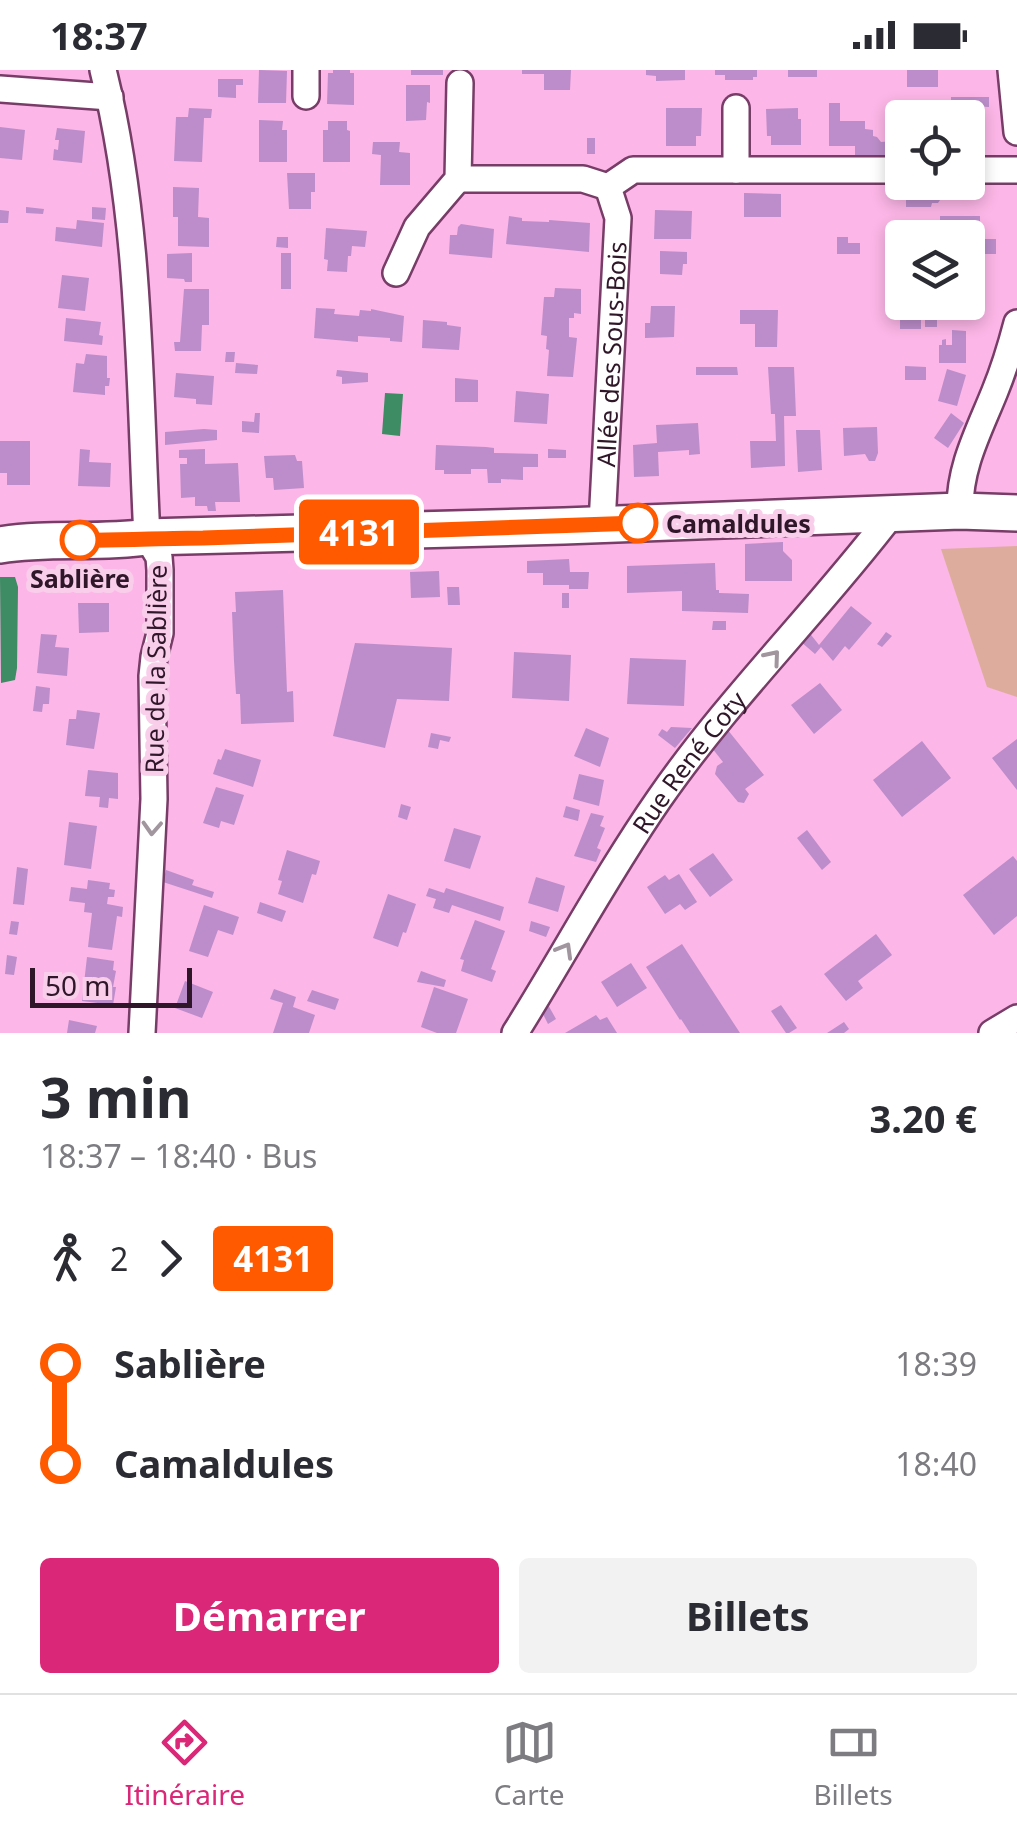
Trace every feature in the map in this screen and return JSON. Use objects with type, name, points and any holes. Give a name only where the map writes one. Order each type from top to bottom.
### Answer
[{"type":"main road","points":[[0,546],[46,552],[163,544],[272,553],[342,542],[513,528],[960,511],[1017,513]]},
{"type":"street","name":"Rue de la Sablière","points":[[102,70],[131,222],[163,544],[160,633],[152,676],[154,799],[142,1033]]},
{"type":"street","points":[[306,70],[306,96]]},
{"type":"street","points":[[989,70],[1014,104]]},
{"type":"street","points":[[1011,70],[1017,132]]},
{"type":"street","points":[[396,273],[416,227],[458,178],[460,83]]},
{"type":"street","points":[[0,89],[110,97]]},
{"type":"street","points":[[736,108],[736,170]]},
{"type":"street","points":[[458,178],[583,179],[608,187],[633,170],[885,170]]},
{"type":"street","points":[[985,170],[1017,170]]},
{"type":"street","name":"Allée des Sous-Bois","points":[[602,524],[618,234],[618,218],[608,187]]},
{"type":"street","points":[[960,511],[968,455],[997,387],[1017,323]]},
{"type":"street","name":"Rue René Coty","points":[[515,1033],[660,798],[892,514]]},
{"type":"shaded area","points":[[385,393],[403,394],[400,436],[382,434]]},
{"type":"shaded area","points":[[1017,546],[1017,697],[987,687],[941,549]]},
{"type":"shaded area","points":[[0,577],[15,577],[18,587],[15,680],[1,683]]},
{"type":"building","points":[[259,70],[287,71],[286,103],[258,103]]},
{"type":"building","points":[[411,70],[443,70],[443,75],[411,75]]},
{"type":"building","points":[[522,70],[571,70],[570,90],[544,90],[544,74],[522,74]]},
{"type":"building","points":[[646,70],[685,70],[685,80],[656,81],[656,76],[646,75]]},
{"type":"building","points":[[715,70],[757,70],[757,77],[725,80],[725,75],[715,75]]},
{"type":"building","points":[[788,70],[817,70],[817,77],[788,77]]},
{"type":"building","points":[[907,70],[938,70],[938,87],[907,87]]},
{"type":"building","points":[[328,73],[354,73],[354,105],[327,104]]},
{"type":"building","points":[[218,79],[243,79],[243,85],[236,85],[236,98],[218,97]]},
{"type":"building","points":[[406,85],[430,85],[426,120],[406,121]]},
{"type":"building","points":[[989,97],[989,107],[985,107],[985,100],[951,100]]},
{"type":"building","points":[[829,103],[840,103],[840,121],[865,121],[865,129],[873,130],[873,136],[885,142],[885,160],[855,160],[855,146],[829,146]]},
{"type":"building","points":[[189,108],[212,109],[211,118],[204,118],[202,162],[174,161],[176,117],[188,117]]},
{"type":"building","points":[[666,108],[702,108],[701,136],[696,136],[696,146],[666,146]]},
{"type":"building","points":[[798,108],[801,145],[771,145],[766,109]]},
{"type":"building","points":[[259,120],[283,121],[282,130],[287,130],[287,162],[259,162]]},
{"type":"building","points":[[328,121],[347,121],[350,162],[323,162],[323,130],[328,130]]},
{"type":"building","points":[[0,127],[25,130],[22,160],[0,158]]},
{"type":"building","points":[[57,128],[85,131],[82,163],[53,160],[54,149],[58,150]]},
{"type":"building","points":[[587,138],[595,138],[595,154],[587,154]]},
{"type":"building","points":[[373,142],[400,142],[399,152],[410,153],[410,185],[380,185],[381,155],[372,154]]},
{"type":"building","points":[[287,173],[315,173],[311,209],[289,209]]},
{"type":"building","points":[[173,187],[199,188],[198,217],[209,218],[209,247],[178,246]]},
{"type":"building","points":[[744,193],[781,194],[781,217],[744,217]]},
{"type":"building","points":[[906,200],[940,200],[931,207],[906,207]]},
{"type":"building","points":[[26,207],[44,209],[43,214],[26,213]]},
{"type":"building","points":[[92,207],[106,208],[105,220],[92,219]]},
{"type":"building","points":[[0,210],[9,211],[8,223],[0,223]]},
{"type":"building","points":[[655,210],[692,211],[691,239],[654,239]]},
{"type":"building","points":[[509,216],[522,221],[590,223],[589,252],[506,244]]},
{"type":"building","points":[[940,216],[980,216],[980,220],[940,220]]},
{"type":"building","points":[[77,220],[104,223],[102,247],[55,241],[56,227],[76,229]]},
{"type":"building","points":[[461,224],[494,229],[492,258],[449,254],[450,235],[457,235]]},
{"type":"building","points":[[326,228],[367,231],[365,247],[352,246],[347,272],[327,271]]},
{"type":"building","points":[[277,237],[288,237],[288,248],[276,247]]},
{"type":"building","points":[[837,237],[848,237],[848,243],[860,243],[860,254],[837,254]]},
{"type":"building","points":[[985,239],[996,239],[996,254],[985,254]]},
{"type":"building","points":[[660,251],[687,252],[682,275],[660,274]]},
{"type":"building","points":[[192,253],[192,282],[167,278],[167,254]]},
{"type":"building","points":[[281,253],[291,253],[291,289],[281,289]]},
{"type":"building","points":[[62,275],[89,278],[85,311],[58,308]]},
{"type":"building","points":[[555,288],[581,289],[581,314],[574,313],[574,318],[569,318],[569,337],[577,338],[573,377],[547,376],[547,336],[541,335],[544,297],[554,297]]},
{"type":"building","points":[[184,289],[209,289],[209,325],[202,325],[201,351],[175,351],[174,342],[180,342]]},
{"type":"building","points":[[651,306],[675,306],[674,337],[645,338]]},
{"type":"building","points":[[316,308],[335,309],[334,314],[359,316],[360,310],[371,309],[404,316],[402,342],[358,336],[358,342],[314,338]]},
{"type":"building","points":[[740,310],[778,310],[777,347],[755,347],[755,324],[740,324]]},
{"type":"building","points":[[66,318],[101,322],[102,345],[64,341]]},
{"type":"building","points":[[423,320],[461,327],[459,350],[422,348]]},
{"type":"building","points":[[900,320],[921,320],[921,329],[900,329]]},
{"type":"building","points":[[925,320],[937,320],[937,327],[925,327]]},
{"type":"building","points":[[952,330],[966,331],[966,363],[939,363],[939,345],[946,339],[946,345],[952,345]]},
{"type":"building","points":[[226,352],[235,352],[234,362],[225,362]]},
{"type":"building","points":[[86,354],[107,356],[110,378],[105,395],[73,392],[76,363],[84,364]]},
{"type":"building","points":[[236,363],[258,365],[257,374],[235,373]]},
{"type":"building","points":[[905,366],[926,367],[926,380],[905,380]]},
{"type":"building","points":[[696,367],[737,367],[738,375],[696,375]]},
{"type":"building","points":[[768,367],[794,367],[796,416],[784,416],[785,466],[751,468],[750,441],[776,441]]},
{"type":"building","points":[[947,369],[966,375],[957,406],[938,401]]},
{"type":"building","points":[[337,370],[368,373],[368,382],[342,384]]},
{"type":"building","points":[[176,373],[214,376],[212,405],[174,397]]},
{"type":"building","points":[[455,378],[478,380],[478,402],[455,402]]},
{"type":"building","points":[[516,391],[549,394],[547,424],[514,422]]},
{"type":"building","points":[[255,413],[260,413],[259,433],[242,432],[242,421],[254,422]]},
{"type":"building","points":[[951,413],[964,423],[948,448],[934,438]]},
{"type":"building","points":[[698,423],[700,454],[689,455],[689,450],[658,452],[659,476],[634,477],[633,445],[657,443],[656,425]]},
{"type":"building","points":[[877,427],[875,461],[869,461],[865,454],[844,456],[843,428]]},
{"type":"building","points":[[217,430],[217,440],[165,445],[165,432]]},
{"type":"building","points":[[796,430],[820,430],[822,470],[798,472]]},
{"type":"building","points":[[0,441],[30,441],[30,485],[7,485],[7,473],[0,473]]},
{"type":"building","points":[[436,445],[538,454],[538,467],[523,467],[523,480],[501,479],[501,483],[488,483],[487,469],[471,469],[471,474],[444,474],[444,470],[435,470]]},
{"type":"building","points":[[80,449],[90,450],[89,462],[111,463],[110,487],[78,486]]},
{"type":"building","points":[[205,449],[205,464],[238,463],[240,502],[215,502],[216,511],[208,511],[207,506],[195,506],[195,497],[181,498],[180,464],[187,464],[187,458],[179,458],[179,450]]},
{"type":"building","points":[[548,449],[566,450],[566,458],[548,458]]},
{"type":"building","points":[[295,455],[297,461],[302,461],[304,488],[274,490],[273,478],[266,478],[264,456]]},
{"type":"building","points":[[783,542],[783,551],[792,560],[792,581],[745,581],[745,544]]},
{"type":"building","points":[[569,559],[570,572],[589,572],[588,589],[543,585],[543,573],[527,573],[527,561]]},
{"type":"building","points":[[715,563],[716,590],[749,594],[748,613],[682,611],[682,591],[627,593],[627,566]]},
{"type":"building","points":[[439,571],[440,597],[411,598],[410,572]]},
{"type":"building","points":[[447,587],[459,587],[460,605],[448,605]]},
{"type":"building","points":[[283,590],[287,692],[293,691],[294,722],[241,724],[234,661],[235,592]]},
{"type":"building","points":[[562,593],[569,593],[569,608],[562,608]]},
{"type":"building","points":[[78,603],[109,603],[109,632],[79,633]]},
{"type":"building","points":[[851,606],[872,623],[849,650],[845,646],[833,661],[821,647],[815,654],[800,641],[808,631],[819,645]]},
{"type":"building","points":[[713,621],[726,621],[726,630],[712,630]]},
{"type":"building","points":[[886,632],[892,636],[882,647],[877,644]]},
{"type":"building","points":[[41,634],[57,635],[55,647],[69,648],[67,676],[37,673]]},
{"type":"building","points":[[355,643],[452,648],[449,701],[397,699],[385,748],[333,736]]},
{"type":"building","points":[[514,652],[571,655],[569,701],[512,698]]},
{"type":"building","points":[[630,658],[686,660],[684,706],[627,704]]},
{"type":"building","points":[[820,683],[842,710],[814,734],[791,705]]},
{"type":"building","points":[[36,686],[50,688],[49,704],[43,704],[42,712],[33,711]]},
{"type":"building","points":[[77,710],[100,713],[94,749],[66,745],[69,719],[76,719]]},
{"type":"building","points":[[671,727],[692,728],[675,748],[658,735],[662,729],[667,732]]},
{"type":"building","points":[[586,728],[609,738],[600,767],[574,756]]},
{"type":"building","points":[[727,729],[764,775],[745,789],[749,794],[744,803],[738,802],[715,774],[723,762],[712,748]]},
{"type":"building","points":[[431,733],[451,737],[449,742],[440,740],[438,749],[428,747]]},
{"type":"building","points":[[1017,739],[1017,790],[992,758]]},
{"type":"building","points":[[922,741],[951,778],[902,817],[873,780]]},
{"type":"building","points":[[225,749],[261,760],[253,787],[213,774]]},
{"type":"building","points":[[88,770],[118,773],[118,799],[109,798],[108,808],[99,807],[100,797],[85,796]]},
{"type":"building","points":[[579,774],[604,780],[599,806],[573,799]]},
{"type":"building","points":[[216,787],[244,795],[234,825],[221,821],[219,828],[203,823]]},
{"type":"building","points":[[401,804],[411,807],[407,820],[398,817]]},
{"type":"building","points":[[566,806],[580,810],[578,821],[563,817]]},
{"type":"building","points":[[591,813],[604,816],[600,826],[605,828],[596,862],[574,856]]},
{"type":"building","points":[[69,822],[97,826],[91,869],[64,865]]},
{"type":"building","points":[[454,828],[481,836],[470,869],[444,861]]},
{"type":"building","points":[[807,830],[831,862],[822,870],[797,838]]},
{"type":"building","points":[[287,850],[320,861],[303,903],[278,894]]},
{"type":"building","points":[[713,853],[733,880],[710,897],[689,869]]},
{"type":"building","points":[[1013,856],[1017,861],[1017,916],[994,935],[963,895]]},
{"type":"building","points":[[17,867],[28,869],[24,905],[13,904]]},
{"type":"building","points":[[166,870],[214,892],[212,898],[163,882]]},
{"type":"building","points":[[679,874],[697,902],[685,910],[680,904],[665,914],[647,887],[665,875],[669,880]]},
{"type":"building","points":[[536,877],[565,886],[558,912],[528,903]]},
{"type":"building","points":[[88,880],[110,883],[114,897],[108,897],[107,904],[123,907],[122,917],[117,916],[112,950],[88,947],[92,913],[84,912],[85,903],[69,901],[71,887],[87,889]]},
{"type":"building","points":[[429,888],[444,893],[446,888],[504,907],[500,921],[452,905],[449,913],[433,908],[436,899],[426,896]]},
{"type":"building","points":[[388,894],[416,904],[398,947],[373,938]]},
{"type":"building","points":[[260,902],[286,911],[282,922],[257,913]]},
{"type":"building","points":[[204,905],[239,917],[233,935],[218,930],[208,957],[189,951]]},
{"type":"building","points":[[475,920],[505,931],[491,969],[496,971],[492,982],[461,971],[464,960],[460,959]]},
{"type":"building","points":[[11,921],[19,922],[17,935],[9,934]]},
{"type":"building","points":[[531,921],[550,927],[546,937],[529,931]]},
{"type":"building","points":[[876,934],[892,955],[858,981],[863,988],[846,1001],[824,974]]},
{"type":"building","points":[[682,944],[740,1033],[690,1033],[680,1020],[646,967]]},
{"type":"building","points":[[7,955],[17,957],[14,975],[5,974]]},
{"type":"building","points":[[87,957],[114,961],[113,1005],[82,1001]]},
{"type":"building","points":[[631,963],[647,988],[617,1007],[601,982]]},
{"type":"building","points":[[421,971],[446,980],[444,987],[417,982]]},
{"type":"building","points":[[185,981],[213,992],[202,1018],[175,1008]]},
{"type":"building","points":[[434,987],[468,999],[456,1033],[437,1033],[421,1027]]},
{"type":"building","points":[[274,989],[296,997],[293,1007],[315,1015],[309,1033],[273,1033],[283,1003],[270,999]]},
{"type":"building","points":[[312,990],[339,999],[335,1010],[307,1001]]},
{"type":"building","points":[[547,1003],[556,1019],[548,1024],[542,1012]]},
{"type":"building","points":[[781,1005],[797,1028],[789,1033],[771,1011]]},
{"type":"building","points":[[596,1015],[600,1020],[607,1017],[617,1033],[565,1033]]},
{"type":"building","points":[[69,1020],[97,1026],[95,1033],[67,1033]]},
{"type":"building","points":[[844,1022],[849,1029],[844,1033],[827,1033]]},
{"type":"bus line","name":"4131","points":[[80,540],[638,523]]},
{"type":"place","name":"Camaldules","points":[[638,523]]},
{"type":"place","name":"Sablière","points":[[80,540]]}]
